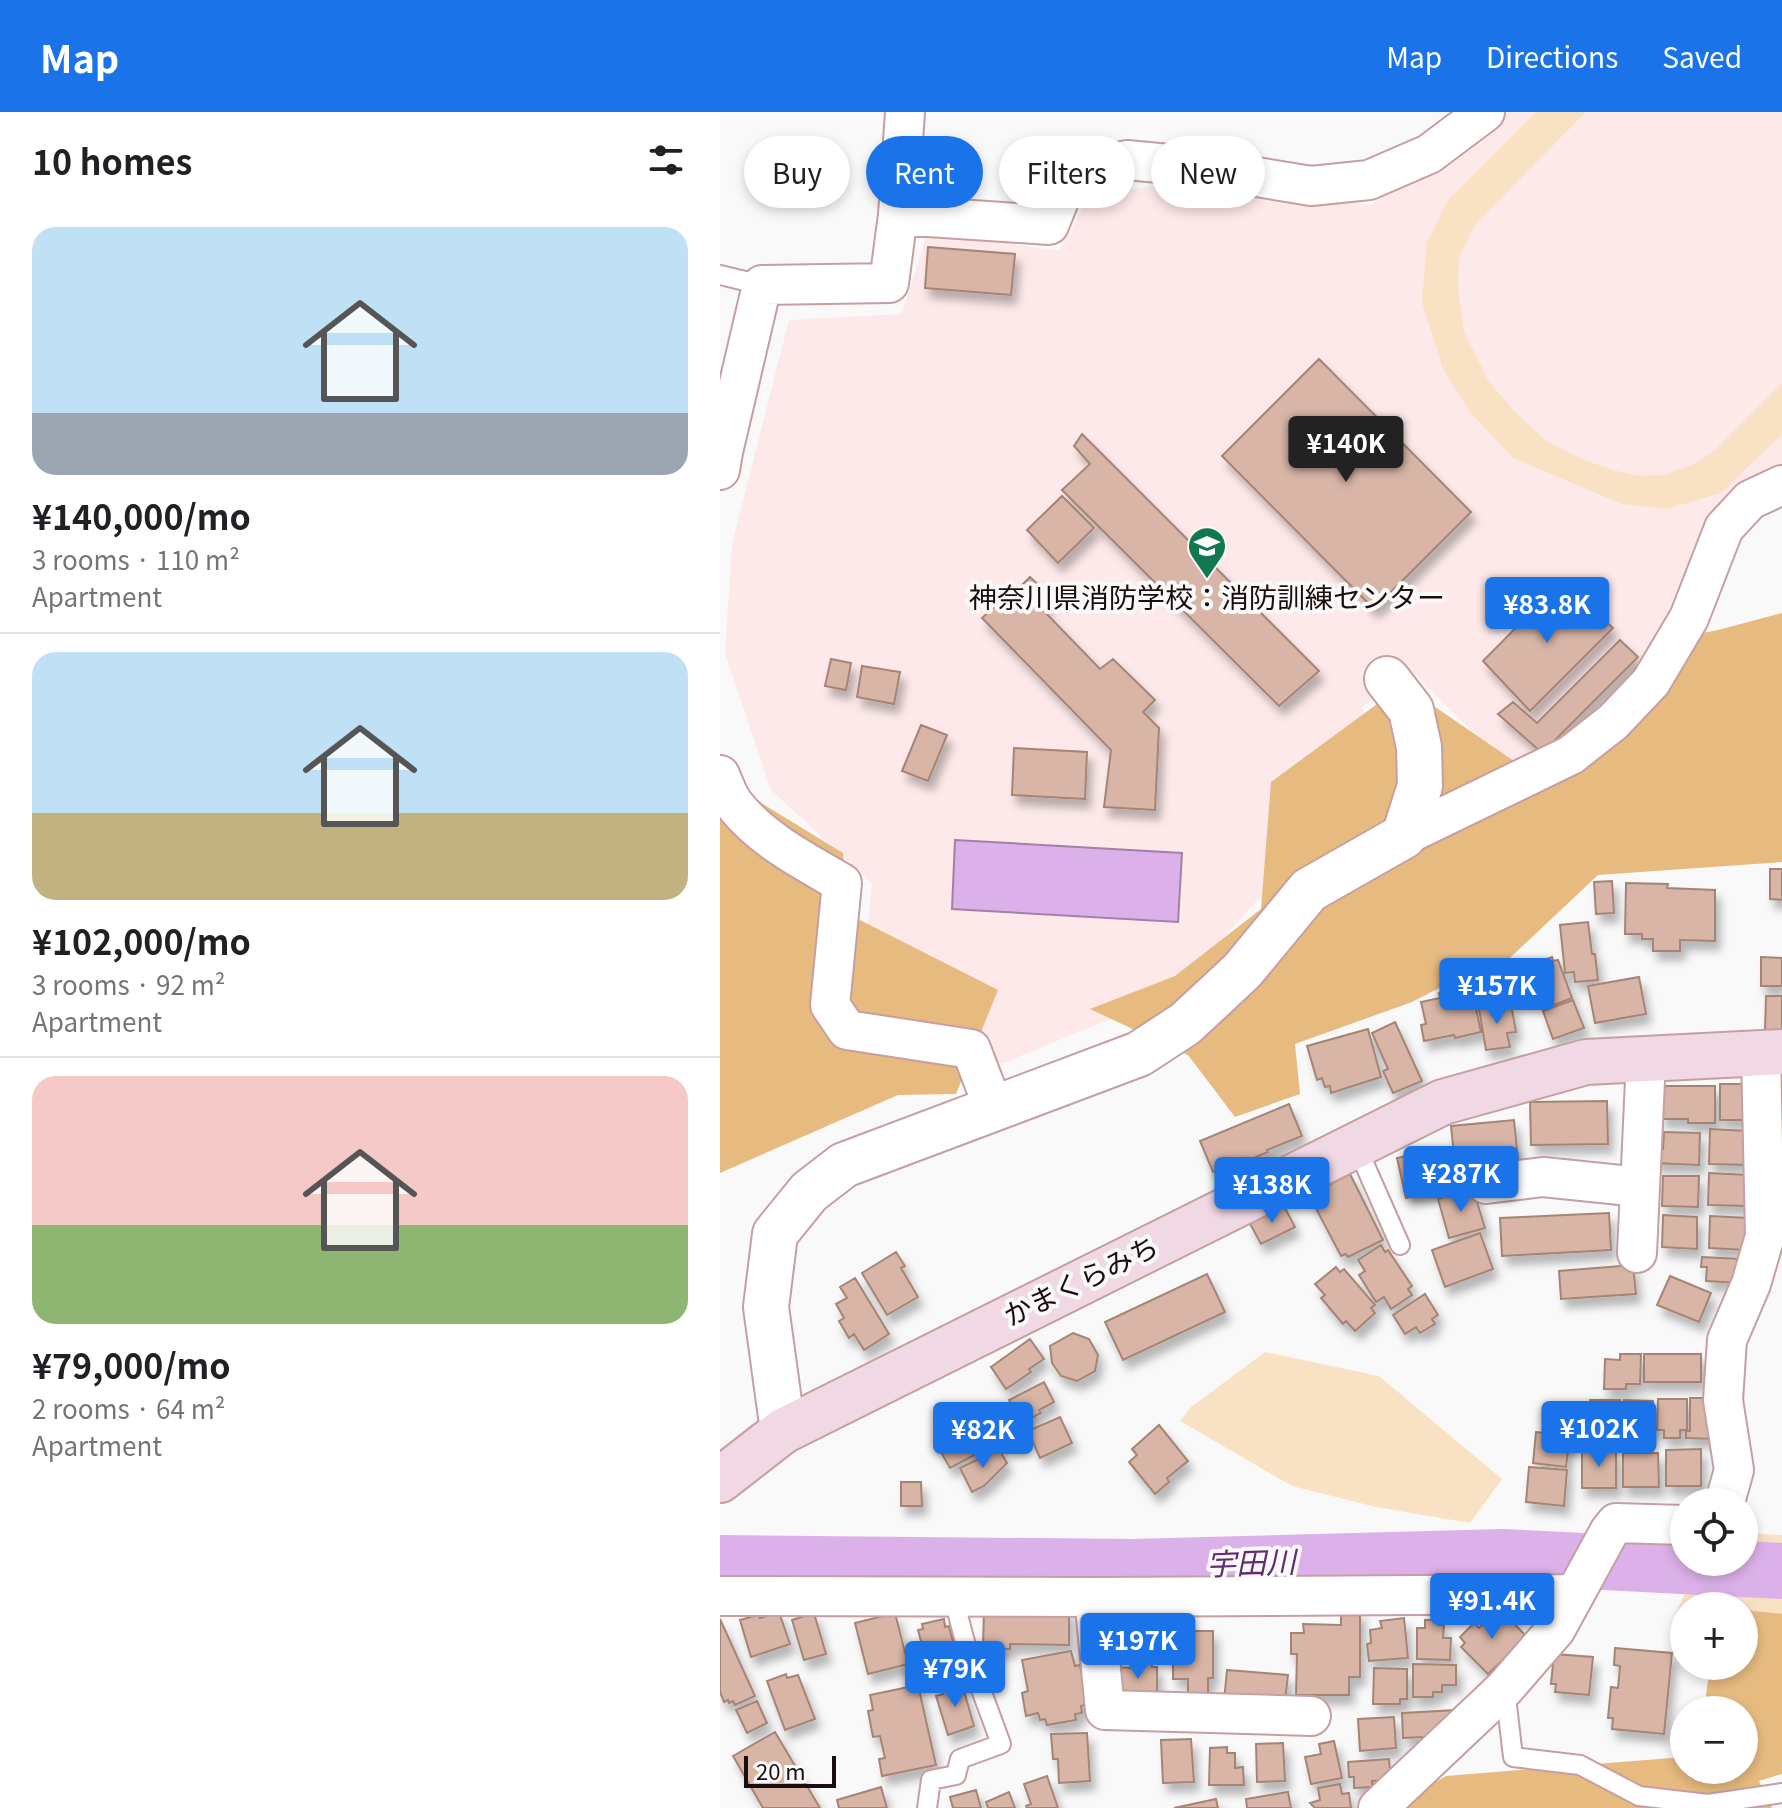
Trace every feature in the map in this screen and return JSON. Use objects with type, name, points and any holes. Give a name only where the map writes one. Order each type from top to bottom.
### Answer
[{"type":"main road","name":"かまくらみち","points":[[720,1480],[783,1431],[1443,1102],[1586,1062],[1771,1052]]},
{"type":"street","points":[[720,470],[762,285],[889,283],[898,215],[905,112]]},
{"type":"street","points":[[898,215],[1049,225],[1066,183],[1089,168],[1127,160],[1190,166],[1311,186],[1369,180],[1429,154],[1485,112]]},
{"type":"street","points":[[783,1431],[766,1307],[775,1234],[809,1192],[844,1165],[1139,1054],[1185,1024],[1242,971],[1309,890],[1404,836],[1571,755],[1613,722],[1651,682],[1689,618],[1724,528],[1750,500],[1782,485]]},
{"type":"street","points":[[1387,679],[1411,710],[1419,747],[1420,786],[1404,836]]},
{"type":"street","points":[[720,775],[732,802],[751,822],[787,851],[842,883],[830,1005],[847,1030],[971,1049],[994,1109]]},
{"type":"street","points":[[1729,1488],[1734,1470],[1723,1400],[1727,1340],[1774,1227],[1771,1052]]},
{"type":"street","points":[[1637,1253],[1646,1059]]},
{"type":"street","points":[[1486,1184],[1543,1177],[1640,1187]]},
{"type":"street","points":[[1378,1808],[1505,1688],[1556,1629],[1616,1523],[1670,1525]]},
{"type":"street","points":[[720,1596],[1094,1597],[1579,1586]]},
{"type":"street","points":[[1094,1597],[1105,1710],[1311,1716]]},
{"type":"lane","points":[[720,275],[762,285]]},
{"type":"lane","points":[[1356,1145],[1400,1245]]},
{"type":"lane","points":[[927,1808],[931,1780],[956,1775],[960,1759],[1001,1744],[969,1657],[953,1596]]},
{"type":"lane","points":[[1505,1688],[1513,1757],[1580,1765],[1639,1796],[1708,1804],[1782,1793]]},
{"type":"shaded area","name":"神奈川県消防学校：消防訓練センター","points":[[1489,112],[1782,112],[1782,467],[1607,706],[1536,758],[1508,767],[1406,666],[1362,708],[1384,759],[1174,993],[1001,1064],[964,1013],[859,1016],[872,883],[771,790],[725,653],[732,544],[789,320],[902,314],[928,231],[1059,251],[1083,208],[1135,208],[1135,189],[1151,186],[1151,208],[1265,208],[1265,190],[1371,205]]},
{"type":"shaded area","points":[[1536,112],[1586,112],[1475,225],[1459,257],[1458,288],[1464,332],[1488,380],[1514,411],[1545,440],[1579,458],[1638,476],[1665,475],[1698,462],[1715,450],[1782,383],[1782,434],[1721,493],[1667,509],[1622,504],[1513,458],[1470,412],[1443,369],[1422,302],[1427,243],[1448,200]]},
{"type":"shaded area","points":[[1782,613],[1782,862],[1598,875],[1496,971],[1451,982],[1412,1002],[1295,1044],[1300,1094],[1235,1117],[1188,1055],[1090,1009],[1175,976],[1261,909],[1271,782],[1403,685],[1549,785],[1653,643]]},
{"type":"shaded area","points":[[758,801],[843,853],[850,915],[998,990],[956,1094],[898,1095],[720,1173],[720,806]]},
{"type":"shaded area","points":[[955,840],[1182,853],[1178,922],[952,909]]},
{"type":"shaded area","points":[[1265,1352],[1379,1376],[1502,1479],[1470,1523],[1376,1507],[1292,1486],[1180,1421],[1191,1407]]},
{"type":"shaded area","points":[[1758,1534],[1782,1535],[1782,1710],[1756,1680],[1758,1592],[1686,1592],[1694,1576],[1758,1576]]},
{"type":"shaded area","points":[[1758,1611],[1782,1614],[1782,1774],[1759,1781],[1772,1808],[1389,1808],[1446,1776],[1670,1758],[1670,1784],[1758,1784],[1758,1696],[1706,1696],[1708,1680],[1758,1680]]},
{"type":"building","points":[[928,247],[1015,254],[1011,295],[925,288]]},
{"type":"building","points":[[1319,359],[1471,512],[1374,609],[1222,456]]},
{"type":"building","points":[[1082,434],[1319,671],[1279,706],[1062,490],[1090,464],[1074,446]]},
{"type":"building","points":[[1062,496],[1094,528],[1058,563],[1027,530]]},
{"type":"building","points":[[1030,577],[1052,598],[1041,608],[1100,669],[1113,659],[1155,700],[1143,712],[1159,728],[1155,810],[1104,807],[1111,750],[982,618]]},
{"type":"building","points":[[1562,581],[1613,628],[1530,711],[1483,661]]},
{"type":"building","points":[[1620,640],[1638,657],[1542,753],[1498,714],[1513,702],[1537,723]]},
{"type":"building","points":[[831,659],[851,663],[846,690],[825,686]]},
{"type":"building","points":[[862,666],[900,672],[894,704],[857,697]]},
{"type":"building","points":[[921,725],[947,735],[928,781],[902,771]]},
{"type":"building","points":[[1014,748],[1087,752],[1085,799],[1012,795]]},
{"type":"building","points":[[1770,869],[1782,869],[1782,900],[1770,899]]},
{"type":"building","points":[[1612,881],[1614,913],[1596,914],[1594,882]]},
{"type":"building","points":[[1626,883],[1715,890],[1715,941],[1680,940],[1680,951],[1653,951],[1653,939],[1642,939],[1642,934],[1625,934]]},
{"type":"building","points":[[1588,922],[1598,980],[1575,982],[1574,972],[1565,973],[1560,925]]},
{"type":"building","points":[[1552,957],[1553,961],[1558,960],[1572,998],[1546,1008],[1541,995],[1537,996],[1525,966]]},
{"type":"building","points":[[1761,957],[1782,958],[1782,986],[1761,986]]},
{"type":"building","points":[[1639,977],[1646,1014],[1595,1023],[1588,986]]},
{"type":"building","points":[[1471,986],[1481,1032],[1424,1041],[1421,1025],[1426,1024],[1421,1002],[1440,998],[1439,993]]},
{"type":"building","points":[[1766,996],[1782,996],[1782,1030],[1765,1030]]},
{"type":"building","points":[[1573,1000],[1584,1028],[1553,1039],[1543,1011]]},
{"type":"building","points":[[1511,1004],[1516,1032],[1507,1033],[1510,1047],[1486,1050],[1479,1009]]},
{"type":"building","points":[[1395,1022],[1422,1081],[1393,1093],[1383,1071],[1388,1069],[1372,1033]]},
{"type":"building","points":[[1368,1029],[1381,1077],[1331,1093],[1330,1086],[1325,1087],[1322,1078],[1317,1080],[1307,1046]]},
{"type":"building","points":[[1720,1084],[1753,1084],[1752,1120],[1720,1120]]},
{"type":"building","points":[[1661,1086],[1715,1086],[1715,1123],[1661,1119]]},
{"type":"building","points":[[1607,1101],[1608,1144],[1531,1145],[1530,1102]]},
{"type":"building","points":[[1289,1104],[1302,1136],[1247,1161],[1246,1158],[1213,1172],[1200,1141]]},
{"type":"building","points":[[1514,1120],[1518,1159],[1455,1165],[1451,1126]]},
{"type":"building","points":[[1710,1129],[1749,1131],[1748,1165],[1709,1164]]},
{"type":"building","points":[[1664,1132],[1700,1133],[1699,1165],[1653,1163],[1654,1149],[1663,1149]]},
{"type":"building","points":[[1422,1153],[1424,1162],[1432,1161],[1435,1172],[1444,1170],[1448,1189],[1406,1198],[1397,1158]]},
{"type":"building","points":[[1709,1173],[1748,1175],[1747,1206],[1708,1205]]},
{"type":"building","points":[[1350,1174],[1383,1240],[1348,1257],[1346,1254],[1341,1256],[1311,1199],[1319,1195],[1317,1191]]},
{"type":"building","points":[[1663,1176],[1699,1176],[1698,1207],[1662,1206]]},
{"type":"building","points":[[1473,1189],[1485,1228],[1449,1238],[1438,1199]]},
{"type":"building","points":[[1284,1206],[1295,1227],[1261,1244],[1249,1222]]},
{"type":"building","points":[[1609,1213],[1611,1250],[1502,1256],[1500,1218]]},
{"type":"building","points":[[1663,1215],[1697,1217],[1697,1249],[1662,1247]]},
{"type":"building","points":[[1710,1216],[1749,1218],[1747,1250],[1709,1248]]},
{"type":"building","points":[[1480,1233],[1493,1269],[1445,1287],[1432,1250]]},
{"type":"building","points":[[1381,1245],[1385,1252],[1388,1250],[1412,1286],[1408,1289],[1412,1295],[1391,1309],[1384,1297],[1376,1302],[1359,1275],[1365,1271],[1358,1260]]},
{"type":"building","points":[[896,1252],[905,1266],[901,1268],[918,1297],[887,1315],[862,1273]]},
{"type":"building","points":[[1702,1257],[1741,1259],[1740,1283],[1706,1281],[1707,1267],[1701,1267]]},
{"type":"building","points":[[1633,1265],[1636,1294],[1561,1299],[1559,1271]]},
{"type":"building","points":[[1336,1267],[1340,1272],[1344,1269],[1375,1305],[1371,1308],[1375,1313],[1355,1331],[1346,1321],[1343,1324],[1321,1298],[1325,1295],[1315,1284]]},
{"type":"building","points":[[1207,1274],[1225,1312],[1123,1360],[1105,1322]]},
{"type":"building","points":[[1670,1276],[1711,1293],[1699,1322],[1657,1305]]},
{"type":"building","points":[[855,1278],[889,1334],[864,1350],[854,1334],[849,1338],[839,1321],[844,1318],[836,1304],[847,1298],[840,1287]]},
{"type":"building","points":[[1425,1294],[1438,1315],[1432,1319],[1435,1324],[1420,1333],[1416,1327],[1405,1334],[1393,1315]]},
{"type":"building","points":[[1073,1333],[1089,1339],[1098,1355],[1095,1371],[1077,1381],[1061,1376],[1052,1363],[1050,1346]]},
{"type":"building","points":[[1030,1339],[1044,1359],[1006,1389],[991,1367]]},
{"type":"building","points":[[1620,1354],[1641,1354],[1640,1384],[1626,1384],[1626,1389],[1604,1389],[1605,1359],[1620,1360]]},
{"type":"building","points":[[1644,1354],[1701,1354],[1701,1382],[1644,1382]]},
{"type":"building","points":[[1044,1382],[1054,1402],[1039,1410],[1041,1413],[1013,1427],[1006,1412],[1013,1408],[1009,1400]]},
{"type":"building","points":[[1690,1398],[1710,1398],[1714,1439],[1686,1438],[1686,1431],[1690,1431]]},
{"type":"building","points":[[1658,1399],[1687,1399],[1687,1430],[1680,1430],[1680,1438],[1664,1438],[1664,1430],[1657,1430]]},
{"type":"building","points":[[1590,1400],[1620,1400],[1620,1430],[1615,1431],[1615,1438],[1598,1438],[1597,1430],[1579,1427],[1579,1412],[1590,1412]]},
{"type":"building","points":[[1624,1400],[1653,1401],[1653,1430],[1647,1431],[1647,1439],[1631,1438],[1631,1431],[1623,1431]]},
{"type":"building","points":[[1060,1417],[1072,1443],[1040,1458],[1028,1431]]},
{"type":"building","points":[[983,1422],[995,1444],[950,1468],[938,1447]]},
{"type":"building","points":[[1159,1425],[1188,1461],[1167,1478],[1169,1482],[1155,1494],[1129,1462],[1137,1455],[1132,1449]]},
{"type":"building","points":[[1536,1432],[1570,1436],[1566,1467],[1533,1463]]},
{"type":"building","points":[[999,1449],[1007,1463],[984,1486],[972,1492],[960,1468]]},
{"type":"building","points":[[1701,1449],[1701,1486],[1666,1486],[1666,1450]]},
{"type":"building","points":[[1582,1450],[1616,1451],[1616,1488],[1582,1488]]},
{"type":"building","points":[[1623,1453],[1658,1453],[1659,1487],[1623,1487]]},
{"type":"building","points":[[1529,1467],[1567,1470],[1564,1506],[1526,1502]]},
{"type":"building","points":[[901,1482],[921,1482],[922,1506],[901,1506]]},
{"type":"building","points":[[984,1608],[1069,1609],[1069,1645],[1010,1644],[1010,1649],[983,1649]]},
{"type":"building","points":[[1499,1608],[1527,1637],[1488,1674],[1461,1647],[1465,1643],[1460,1637],[1474,1623],[1479,1628]]},
{"type":"building","points":[[1341,1611],[1360,1611],[1360,1677],[1349,1677],[1349,1695],[1296,1695],[1297,1654],[1291,1654],[1291,1633],[1304,1633],[1303,1624],[1341,1625]]},
{"type":"building","points":[[779,1612],[790,1644],[751,1657],[740,1620]]},
{"type":"building","points":[[814,1613],[826,1654],[804,1660],[792,1620]]},
{"type":"building","points":[[895,1613],[908,1664],[868,1674],[855,1623]]},
{"type":"building","points":[[1404,1618],[1408,1658],[1369,1661],[1367,1644],[1371,1643],[1370,1630],[1382,1628],[1380,1621]]},
{"type":"building","points":[[720,1619],[755,1696],[735,1705],[733,1701],[724,1702],[720,1692]]},
{"type":"building","points":[[944,1619],[945,1627],[949,1626],[961,1674],[932,1682],[918,1630],[923,1629],[922,1624]]},
{"type":"building","points":[[1425,1620],[1438,1620],[1438,1625],[1444,1625],[1443,1638],[1451,1638],[1450,1660],[1417,1659],[1417,1628],[1425,1628]]},
{"type":"building","points":[[1167,1631],[1213,1631],[1213,1678],[1208,1678],[1208,1695],[1188,1695],[1188,1679],[1173,1679],[1173,1653],[1168,1653]]},
{"type":"building","points":[[1615,1648],[1670,1653],[1664,1734],[1612,1729],[1613,1718],[1608,1718],[1611,1687],[1618,1688],[1620,1666],[1614,1665]]},
{"type":"building","points":[[1071,1651],[1075,1666],[1080,1665],[1088,1704],[1081,1706],[1082,1713],[1075,1714],[1076,1720],[1047,1725],[1045,1719],[1040,1720],[1038,1713],[1026,1716],[1022,1693],[1028,1691],[1022,1660]]},
{"type":"building","points":[[1554,1654],[1593,1657],[1589,1695],[1555,1692],[1556,1684],[1551,1684]]},
{"type":"building","points":[[1134,1664],[1157,1667],[1157,1697],[1117,1696],[1118,1667],[1133,1668]]},
{"type":"building","points":[[1413,1664],[1456,1665],[1456,1685],[1442,1685],[1442,1692],[1433,1692],[1433,1697],[1413,1697]]},
{"type":"building","points":[[1374,1668],[1407,1669],[1407,1699],[1400,1699],[1400,1704],[1373,1704]]},
{"type":"building","points":[[1227,1670],[1288,1675],[1285,1701],[1224,1701]]},
{"type":"building","points":[[786,1674],[787,1678],[798,1675],[815,1719],[785,1730],[767,1681]]},
{"type":"building","points":[[957,1681],[961,1692],[964,1691],[974,1726],[948,1735],[936,1696],[943,1694],[941,1686]]},
{"type":"building","points":[[918,1685],[936,1765],[882,1776],[879,1759],[885,1758],[880,1736],[873,1737],[868,1711],[873,1710],[870,1695]]},
{"type":"building","points":[[757,1701],[767,1723],[747,1733],[736,1710]]},
{"type":"building","points":[[1458,1710],[1424,1742],[1424,1737],[1403,1738],[1402,1713]]},
{"type":"building","points":[[1394,1717],[1396,1748],[1360,1751],[1358,1719]]},
{"type":"building","points":[[775,1732],[820,1808],[763,1808],[733,1756]]},
{"type":"building","points":[[1087,1733],[1090,1781],[1059,1783],[1058,1759],[1053,1759],[1051,1734]]},
{"type":"building","points":[[1191,1739],[1194,1782],[1163,1783],[1161,1740]]},
{"type":"building","points":[[1334,1741],[1342,1778],[1311,1784],[1305,1757],[1321,1754],[1319,1744]]},
{"type":"building","points":[[1283,1743],[1285,1781],[1257,1782],[1256,1744]]},
{"type":"building","points":[[1227,1747],[1227,1753],[1235,1753],[1235,1768],[1243,1767],[1244,1785],[1209,1785],[1210,1748]]},
{"type":"building","points":[[1389,1759],[1391,1780],[1372,1781],[1372,1787],[1354,1788],[1354,1777],[1349,1777],[1348,1762]]},
{"type":"building","points":[[1047,1776],[1058,1808],[1027,1808],[1031,1804],[1024,1784]]},
{"type":"building","points":[[1340,1784],[1342,1794],[1349,1793],[1351,1808],[1315,1808],[1310,1803],[1320,1800],[1318,1788]]},
{"type":"building","points":[[881,1787],[887,1808],[839,1808],[837,1800]]},
{"type":"building","points":[[976,1790],[981,1808],[953,1808],[950,1797]]},
{"type":"building","points":[[1009,1792],[1015,1808],[988,1808],[986,1802]]},
{"type":"building","points":[[1288,1792],[1291,1808],[1247,1808],[1246,1799]]},
{"type":"building","points":[[1216,1799],[1218,1808],[1174,1808]]},
{"type":"waterway","name":"宇田川","points":[[720,1563],[1132,1567],[1503,1557],[1782,1571]]},
{"type":"place","name":"神奈川県消防学校：消防訓練センター","points":[[1207,580]]}]
